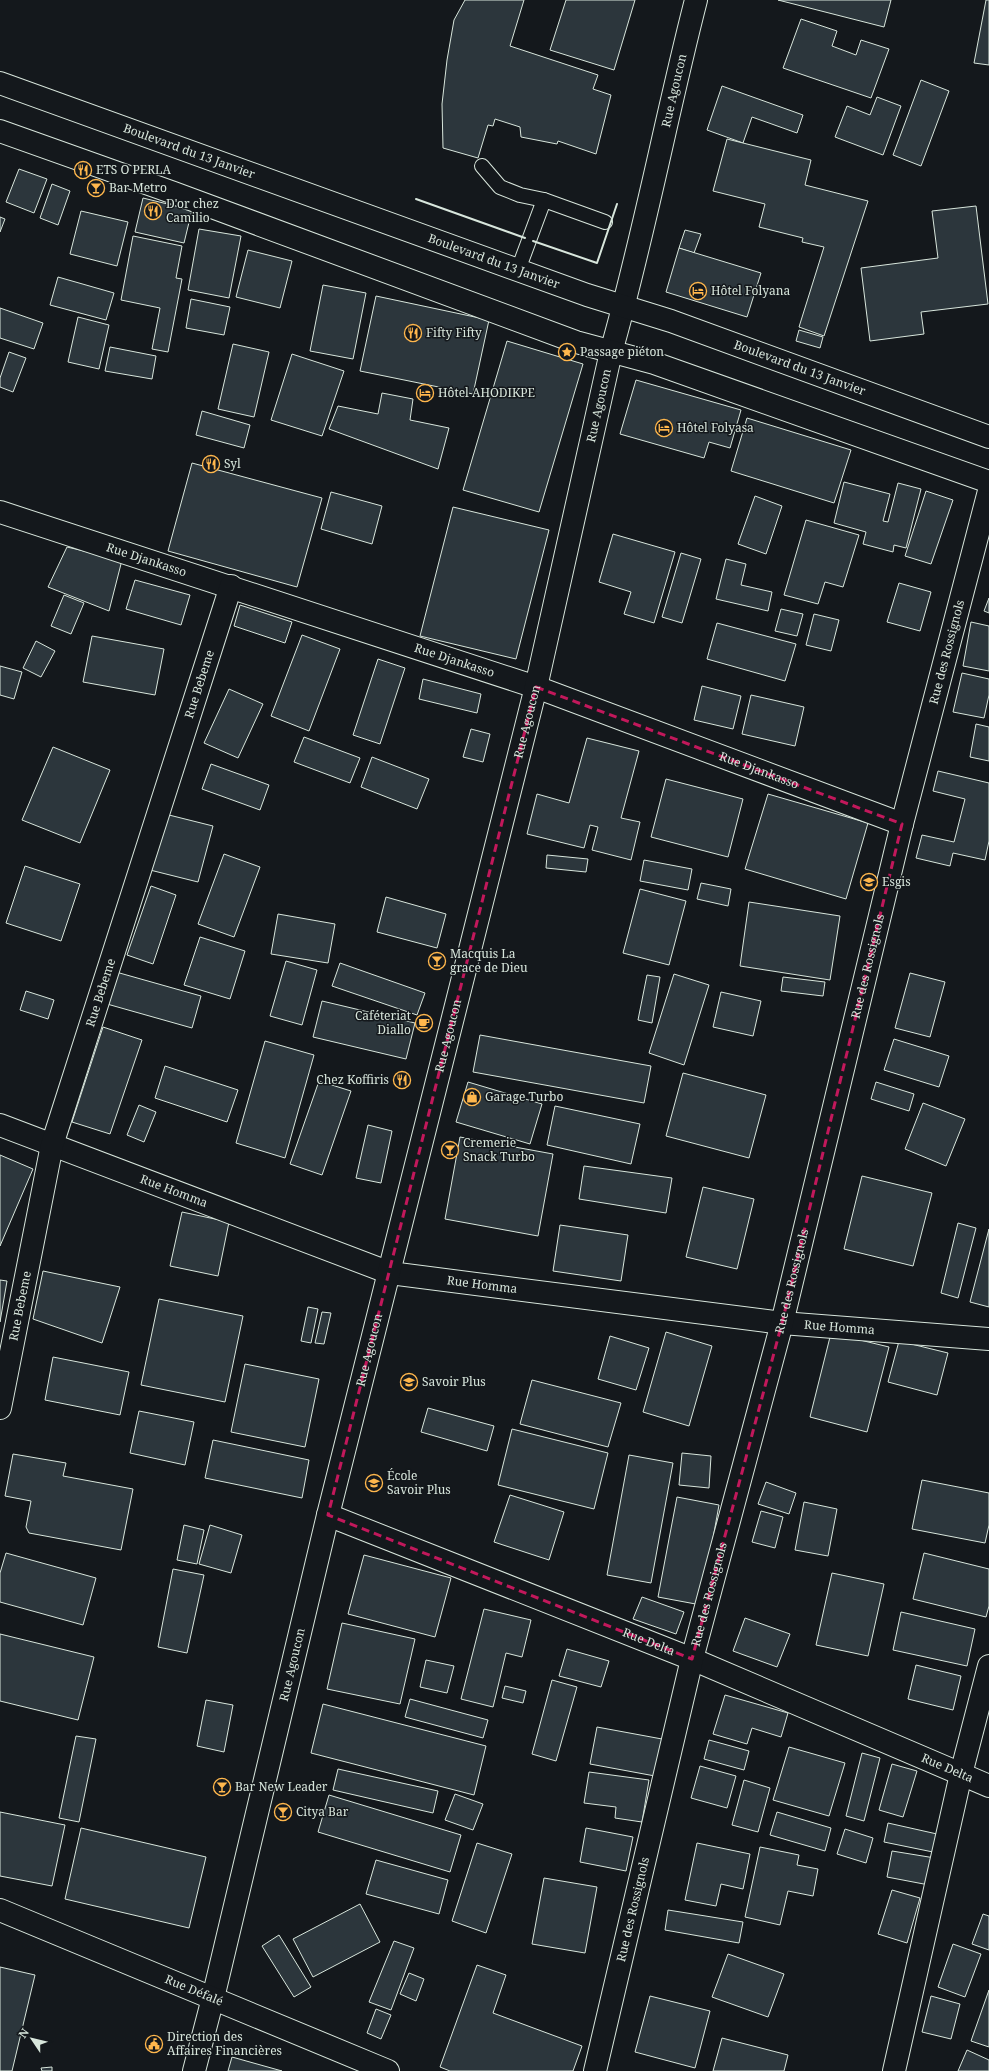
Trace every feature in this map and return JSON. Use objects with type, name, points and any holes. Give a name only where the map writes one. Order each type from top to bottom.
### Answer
[{"type":"main road","name":"Rue Agoucon","points":[[194,2071],[213,1998],[328,1515],[536,687],[611,352],[624,307],[673,89],[696,0]]},
{"type":"main road","name":"Boulevard du 13 Janvier","points":[[0,83],[518,270],[624,307],[670,321],[989,437]]},
{"type":"main road","points":[[0,131],[174,193],[576,342],[654,363],[989,482]]},
{"type":"main road","name":"Rue des Rossignols","points":[[595,2071],[692,1659],[782,1322],[902,824],[989,491]]},
{"type":"main road","name":"Rue Djankasso","points":[[0,512],[231,586],[536,687],[902,824]]},
{"type":"main road","name":"Rue Bebeme","points":[[0,1408],[52,1145],[231,586]]},
{"type":"main road","name":"Rue Homma","points":[[0,1126],[390,1273],[782,1322],[989,1339]]},
{"type":"main road","name":"Rue Delta","points":[[328,1515],[692,1659],[989,1786]]},
{"type":"main road","points":[[894,2071],[961,1774],[989,1666]]},
{"type":"main road","name":"Rue Défalé","points":[[0,1910],[388,2071]]},
{"type":"lane","points":[[482,166],[500,187],[520,195],[544,200],[605,222]]},
{"type":"lane","points":[[518,270],[544,200]]},
{"type":"highlighted area","points":[[536,687],[902,824],[782,1323],[692,1659],[328,1515]]},
{"type":"building","points":[[465,0],[524,0],[510,46],[598,75],[593,89],[611,95],[596,154],[558,141],[557,144],[521,137],[520,127],[495,119],[493,126],[488,125],[478,158],[443,148],[442,104],[447,60],[454,20]]},
{"type":"building","points":[[566,0],[635,0],[614,70],[550,50]]},
{"type":"building","points":[[778,0],[891,0],[884,27]]},
{"type":"building","points":[[986,0],[989,0],[989,65],[974,63]]},
{"type":"building","points":[[801,19],[837,31],[832,46],[856,55],[861,40],[889,49],[871,98],[783,68]]},
{"type":"building","points":[[921,80],[949,91],[921,166],[893,155]]},
{"type":"building","points":[[722,86],[803,115],[797,133],[752,117],[743,143],[707,130]]},
{"type":"building","points":[[877,97],[901,106],[883,155],[835,137],[847,106],[870,115]]},
{"type":"building","points":[[727,139],[811,160],[805,185],[868,201],[824,336],[799,327],[824,247],[802,242],[803,238],[759,227],[765,204],[713,191]]},
{"type":"building","points":[[19,169],[47,179],[34,213],[6,202]]},
{"type":"building","points":[[52,184],[70,191],[58,225],[40,218]]},
{"type":"building","points":[[143,198],[192,210],[184,243],[135,232]]},
{"type":"building","points":[[976,206],[988,304],[921,312],[924,334],[870,341],[861,268],[938,258],[932,211]]},
{"type":"building","points":[[81,211],[128,222],[117,266],[70,254]]},
{"type":"building","points":[[0,217],[5,219],[0,232]]},
{"type":"building","points":[[199,229],[241,236],[229,298],[188,290]]},
{"type":"building","points":[[685,230],[701,234],[694,253],[679,248]]},
{"type":"building","points":[[133,236],[182,246],[176,278],[182,279],[168,352],[152,349],[160,308],[121,300]]},
{"type":"building","points":[[679,248],[761,273],[747,317],[666,292]]},
{"type":"building","points":[[248,250],[292,261],[280,308],[236,297]]},
{"type":"building","points":[[58,277],[114,293],[106,320],[50,305]]},
{"type":"building","points":[[323,285],[366,293],[353,359],[310,351]]},
{"type":"building","name":"Hôtel AHODIKPE","points":[[376,296],[489,320],[473,394],[360,371]]},
{"type":"building","points":[[191,299],[230,307],[224,335],[186,328]]},
{"type":"building","points":[[0,308],[43,323],[34,349],[0,338]]},
{"type":"building","points":[[78,317],[109,325],[99,369],[68,362]]},
{"type":"building","points":[[799,330],[823,337],[820,348],[796,341]]},
{"type":"building","points":[[507,341],[583,364],[539,512],[463,490]]},
{"type":"building","points":[[233,344],[269,352],[254,417],[218,409]]},
{"type":"building","points":[[110,347],[156,356],[152,379],[105,371]]},
{"type":"building","points":[[9,352],[26,358],[13,392],[0,387],[0,378]]},
{"type":"building","points":[[292,354],[344,371],[322,436],[271,420]]},
{"type":"building","points":[[636,380],[741,410],[730,448],[709,442],[704,458],[620,434]]},
{"type":"building","points":[[382,393],[413,399],[410,420],[449,428],[438,469],[329,429],[338,406],[378,414]]},
{"type":"building","points":[[202,411],[250,425],[244,448],[196,435]]},
{"type":"building","points":[[747,418],[851,450],[834,503],[731,471]]},
{"type":"building","points":[[192,463],[322,498],[297,587],[168,551]]},
{"type":"building","points":[[844,482],[890,494],[883,521],[888,522],[898,483],[921,489],[906,548],[894,545],[893,552],[863,544],[866,532],[834,523]]},
{"type":"building","points":[[926,491],[953,500],[931,564],[905,556]]},
{"type":"building","points":[[331,492],[382,506],[372,544],[321,529]]},
{"type":"building","points":[[755,496],[782,506],[766,554],[738,544]]},
{"type":"building","points":[[453,507],[549,530],[516,659],[420,636]]},
{"type":"building","points":[[806,520],[859,535],[843,587],[825,582],[818,604],[784,595]]},
{"type":"building","points":[[613,534],[675,552],[654,623],[624,614],[631,592],[599,582]]},
{"type":"building","points":[[67,547],[122,560],[109,611],[48,587]]},
{"type":"building","points":[[681,553],[701,559],[682,623],[662,617]]},
{"type":"building","points":[[726,559],[746,564],[741,585],[772,592],[768,611],[716,599]]},
{"type":"building","points":[[135,580],[190,595],[181,625],[126,609]]},
{"type":"building","points":[[899,583],[931,592],[920,631],[887,622]]},
{"type":"building","points":[[64,595],[84,603],[71,634],[51,626]]},
{"type":"building","points":[[989,598],[989,613],[984,611]]},
{"type":"building","points":[[240,605],[292,622],[285,643],[234,626]]},
{"type":"building","points":[[781,609],[803,614],[797,636],[775,631]]},
{"type":"building","points":[[814,614],[839,620],[831,651],[806,645]]},
{"type":"building","points":[[971,622],[989,626],[989,671],[963,666]]},
{"type":"building","points":[[717,623],[796,644],[785,681],[707,659]]},
{"type":"building","points":[[302,635],[340,649],[309,731],[271,716]]},
{"type":"building","points":[[92,636],[164,649],[155,695],[83,682]]},
{"type":"building","points":[[36,641],[55,651],[41,677],[23,668]]},
{"type":"building","points":[[378,659],[405,668],[380,744],[353,735]]},
{"type":"building","points":[[0,666],[22,672],[14,699],[0,695]]},
{"type":"building","points":[[962,673],[989,679],[989,695],[984,718],[953,712]]},
{"type":"building","points":[[423,679],[481,694],[477,713],[419,699]]},
{"type":"building","points":[[702,686],[741,696],[733,729],[694,720]]},
{"type":"building","points":[[229,689],[263,704],[238,758],[204,743]]},
{"type":"building","points":[[751,695],[804,707],[795,746],[742,734]]},
{"type":"building","points":[[976,724],[989,727],[989,761],[970,757]]},
{"type":"building","points":[[471,729],[490,734],[483,762],[463,757]]},
{"type":"building","points":[[304,737],[360,758],[350,783],[294,762]]},
{"type":"building","points":[[587,738],[639,751],[621,818],[640,822],[631,860],[592,850],[598,827],[590,825],[584,848],[527,834],[537,794],[569,803]]},
{"type":"building","points":[[53,747],[110,770],[80,843],[22,820]]},
{"type":"building","points":[[372,757],[429,779],[417,809],[361,787]]},
{"type":"building","points":[[211,764],[269,785],[260,810],[202,789]]},
{"type":"building","points":[[938,771],[989,783],[989,841],[985,860],[953,853],[950,866],[916,858],[922,835],[954,842],[965,799],[933,791]]},
{"type":"building","points":[[666,779],[743,799],[728,857],[651,837]]},
{"type":"building","points":[[768,794],[868,823],[846,899],[745,869]]},
{"type":"building","points":[[165,814],[213,826],[198,882],[150,870]]},
{"type":"building","points":[[224,854],[260,867],[234,937],[198,924]]},
{"type":"building","points":[[547,855],[588,859],[586,872],[546,868]]},
{"type":"building","points":[[644,860],[692,869],[688,890],[640,881]]},
{"type":"building","points":[[25,866],[80,884],[61,941],[6,923]]},
{"type":"building","points":[[701,883],[731,889],[728,906],[697,899]]},
{"type":"building","points":[[151,886],[176,895],[153,964],[127,955]]},
{"type":"building","points":[[640,889],[686,901],[669,965],[623,953]]},
{"type":"building","points":[[386,897],[446,914],[437,948],[377,932]]},
{"type":"building","points":[[749,902],[840,916],[830,980],[740,966]]},
{"type":"building","points":[[278,914],[335,924],[328,963],[271,954]]},
{"type":"building","points":[[200,937],[245,951],[230,999],[184,985]]},
{"type":"building","points":[[286,961],[317,970],[302,1025],[270,1016]]},
{"type":"building","points":[[340,963],[425,993],[417,1015],[332,986]]},
{"type":"building","points":[[116,972],[201,996],[192,1028],[107,1004]]},
{"type":"building","points":[[910,973],[945,982],[930,1037],[895,1028]]},
{"type":"building","points":[[674,974],[709,985],[684,1065],[649,1053]]},
{"type":"building","points":[[647,975],[660,977],[652,1023],[638,1020]]},
{"type":"building","points":[[783,977],[825,982],[823,996],[781,991]]},
{"type":"building","points":[[26,991],[54,1000],[48,1019],[20,1010]]},
{"type":"building","points":[[721,992],[761,1001],[753,1036],[713,1027]]},
{"type":"building","points":[[322,1001],[415,1023],[406,1059],[313,1037]]},
{"type":"building","points":[[103,1027],[142,1040],[110,1134],[72,1122]]},
{"type":"building","points":[[480,1035],[651,1066],[644,1103],[473,1072]]},
{"type":"building","points":[[894,1039],[949,1056],[939,1087],[884,1070]]},
{"type":"building","points":[[265,1041],[314,1055],[285,1158],[236,1143]]},
{"type":"building","points":[[165,1066],[238,1090],[227,1122],[155,1098]]},
{"type":"building","points":[[683,1073],[766,1095],[749,1158],[666,1136]]},
{"type":"building","points":[[319,1081],[351,1091],[322,1175],[290,1164]]},
{"type":"building","points":[[468,1082],[542,1104],[530,1144],[456,1122]]},
{"type":"building","points":[[876,1082],[914,1094],[909,1111],[871,1099]]},
{"type":"building","points":[[923,1103],[965,1119],[946,1166],[905,1149]]},
{"type":"building","points":[[139,1105],[156,1112],[144,1142],[127,1135]]},
{"type":"building","points":[[555,1106],[640,1124],[631,1164],[547,1145]]},
{"type":"building","points":[[368,1125],[392,1131],[381,1183],[356,1178]]},
{"type":"building","points":[[460,1137],[553,1154],[538,1236],[445,1219]]},
{"type":"building","points":[[0,1155],[33,1169],[0,1246]]},
{"type":"building","points":[[584,1166],[672,1178],[666,1213],[579,1199]]},
{"type":"building","points":[[862,1176],[932,1193],[913,1266],[844,1249]]},
{"type":"building","points":[[703,1187],[754,1199],[737,1269],[686,1257]]},
{"type":"building","points":[[182,1212],[229,1222],[218,1276],[170,1266]]},
{"type":"building","points":[[958,1223],[976,1228],[958,1298],[941,1293]]},
{"type":"building","points":[[560,1225],[628,1235],[621,1281],[553,1271]]},
{"type":"building","points":[[989,1229],[989,1307],[970,1302]]},
{"type":"building","points":[[43,1271],[120,1287],[102,1343],[33,1319]]},
{"type":"building","points":[[0,1280],[7,1281],[0,1322]]},
{"type":"building","points":[[159,1299],[243,1316],[225,1402],[141,1385]]},
{"type":"building","points":[[308,1307],[318,1309],[311,1343],[301,1341]]},
{"type":"building","points":[[322,1312],[331,1313],[324,1344],[315,1343]]},
{"type":"building","points":[[666,1332],[712,1346],[689,1426],[643,1412]]},
{"type":"building","points":[[831,1333],[889,1347],[867,1432],[810,1417]]},
{"type":"building","points":[[610,1336],[649,1348],[636,1390],[598,1379]]},
{"type":"building","points":[[899,1341],[948,1353],[937,1395],[888,1382]]},
{"type":"building","points":[[53,1357],[129,1372],[120,1415],[45,1400]]},
{"type":"building","points":[[245,1364],[319,1379],[305,1447],[231,1432]]},
{"type":"building","points":[[532,1380],[621,1403],[608,1447],[520,1424]]},
{"type":"building","points":[[428,1408],[494,1426],[487,1451],[421,1432]]},
{"type":"building","points":[[139,1411],[194,1422],[185,1465],[130,1453]]},
{"type":"building","points":[[512,1429],[608,1453],[594,1509],[498,1485]]},
{"type":"building","points":[[213,1440],[309,1460],[302,1498],[205,1478]]},
{"type":"building","points":[[682,1453],[711,1456],[709,1488],[679,1485]]},
{"type":"building","points":[[13,1454],[66,1463],[63,1476],[133,1489],[121,1550],[29,1533],[26,1527],[31,1501],[5,1496]]},
{"type":"building","points":[[629,1455],[673,1463],[651,1583],[607,1575]]},
{"type":"building","points":[[922,1480],[989,1493],[989,1525],[985,1543],[912,1529]]},
{"type":"building","points":[[766,1482],[796,1493],[789,1514],[758,1504]]},
{"type":"building","points":[[510,1495],[564,1512],[549,1560],[494,1542]]},
{"type":"building","points":[[677,1497],[719,1505],[701,1605],[658,1597]]},
{"type":"building","points":[[804,1502],[837,1509],[828,1556],[795,1550]]},
{"type":"building","points":[[761,1511],[783,1517],[775,1548],[752,1542]]},
{"type":"building","points":[[184,1525],[204,1530],[197,1564],[177,1560]]},
{"type":"building","points":[[210,1525],[242,1535],[231,1573],[199,1564]]},
{"type":"building","points":[[6,1553],[96,1578],[83,1625],[0,1602],[0,1573]]},
{"type":"building","points":[[924,1553],[989,1569],[989,1606],[986,1617],[913,1599]]},
{"type":"building","points":[[364,1555],[451,1578],[435,1637],[348,1614]]},
{"type":"building","points":[[173,1569],[204,1575],[187,1653],[158,1647]]},
{"type":"building","points":[[832,1573],[884,1584],[868,1656],[816,1645]]},
{"type":"building","points":[[642,1597],[684,1612],[676,1634],[633,1619]]},
{"type":"building","points":[[484,1609],[531,1620],[522,1657],[506,1653],[493,1707],[461,1699]]},
{"type":"building","points":[[901,1612],[975,1629],[967,1666],[893,1650]]},
{"type":"building","points":[[745,1618],[790,1634],[777,1667],[733,1651]]},
{"type":"building","points":[[342,1623],[415,1639],[400,1704],[327,1689]]},
{"type":"building","points":[[0,1634],[94,1657],[78,1720],[0,1701]]},
{"type":"building","points":[[567,1649],[609,1661],[601,1687],[559,1676]]},
{"type":"building","points":[[426,1660],[454,1666],[447,1693],[420,1687]]},
{"type":"building","points":[[916,1665],[961,1676],[953,1710],[908,1699]]},
{"type":"building","points":[[552,1680],[577,1687],[556,1761],[532,1754]]},
{"type":"building","points":[[505,1686],[526,1691],[523,1703],[502,1698]]},
{"type":"building","points":[[725,1695],[788,1713],[781,1737],[752,1728],[747,1744],[713,1734]]},
{"type":"building","points":[[410,1699],[488,1720],[483,1738],[405,1717]]},
{"type":"building","points":[[206,1700],[233,1705],[224,1752],[197,1746]]},
{"type":"building","points":[[323,1704],[486,1746],[474,1795],[311,1753]]},
{"type":"building","points":[[597,1727],[662,1739],[655,1776],[590,1764]]},
{"type":"building","points":[[76,1736],[96,1739],[79,1822],[59,1818]]},
{"type":"building","points":[[709,1740],[749,1751],[744,1770],[704,1759]]},
{"type":"building","points":[[789,1747],[845,1763],[829,1816],[773,1800]]},
{"type":"building","points":[[862,1753],[880,1758],[864,1821],[846,1816]]},
{"type":"building","points":[[892,1764],[917,1771],[903,1817],[879,1810]]},
{"type":"building","points":[[700,1766],[736,1776],[727,1808],[691,1798]]},
{"type":"building","points":[[338,1769],[438,1791],[433,1813],[333,1790]]},
{"type":"building","points":[[589,1772],[649,1780],[642,1822],[615,1818],[616,1807],[584,1803]]},
{"type":"building","points":[[744,1780],[770,1788],[758,1832],[732,1825]]},
{"type":"building","points":[[455,1794],[483,1804],[473,1830],[445,1820]]},
{"type":"building","points":[[329,1795],[461,1835],[450,1872],[318,1832]]},
{"type":"building","points":[[0,1812],[65,1825],[52,1886],[0,1876]]},
{"type":"building","points":[[777,1812],[831,1828],[825,1851],[770,1835]]},
{"type":"building","points":[[888,1823],[937,1834],[933,1852],[884,1842]]},
{"type":"building","points":[[81,1828],[206,1857],[189,1928],[65,1899]]},
{"type":"building","points":[[586,1828],[633,1837],[626,1871],[580,1862]]},
{"type":"building","points":[[845,1829],[873,1838],[866,1863],[837,1854]]},
{"type":"building","points":[[477,1843],[512,1854],[486,1933],[452,1921]]},
{"type":"building","points":[[697,1843],[750,1854],[743,1889],[721,1884],[716,1906],[685,1900]]},
{"type":"building","points":[[760,1847],[799,1855],[797,1865],[818,1869],[813,1896],[788,1891],[780,1925],[745,1917]]},
{"type":"building","points":[[892,1851],[935,1858],[929,1885],[887,1877]]},
{"type":"building","points":[[376,1860],[448,1880],[439,1914],[366,1894]]},
{"type":"building","points":[[544,1878],[597,1887],[585,1953],[532,1944]]},
{"type":"building","points":[[892,1890],[920,1898],[907,1943],[878,1934]]},
{"type":"building","points":[[360,1904],[380,1942],[313,1977],[293,1939]]},
{"type":"building","points":[[668,1910],[743,1922],[739,1943],[665,1930]]},
{"type":"building","points":[[983,1914],[989,1916],[989,1950],[972,1944]]},
{"type":"building","points":[[279,1935],[311,1987],[294,1997],[262,1946]]},
{"type":"building","points":[[394,1941],[414,1948],[391,2010],[369,2002]]},
{"type":"building","points":[[953,1944],[981,1954],[965,1997],[938,1987]]},
{"type":"building","points":[[728,1954],[784,1974],[768,2017],[712,1997]]},
{"type":"building","points":[[477,1965],[506,1975],[493,2013],[582,2046],[573,2071],[450,2071],[440,2067]]},
{"type":"building","points":[[0,1967],[35,1975],[12,2071],[0,2071]]},
{"type":"building","points":[[409,1973],[424,1979],[416,2001],[400,1994]]},
{"type":"building","points":[[989,1990],[989,2047],[971,2041]]},
{"type":"building","points":[[650,1996],[710,2011],[695,2068],[635,2052]]},
{"type":"building","points":[[931,1996],[960,2004],[951,2039],[922,2032]]},
{"type":"building","points":[[376,2009],[391,2015],[381,2039],[367,2033]]},
{"type":"building","points":[[722,2038],[788,2055],[784,2071],[713,2071]]},
{"type":"building","points":[[967,2050],[989,2060],[989,2071],[958,2071]]},
{"type":"building","points":[[232,2057],[282,2071],[228,2071]]},
{"type":"building","points":[[52,2067],[52,2071],[42,2071],[41,2068]]},
{"type":"wall","points":[[416,199],[525,238]]},
{"type":"wall","points":[[533,241],[597,263],[617,204]]},
{"type":"place","name":"ETS O PERLA","points":[[83,170]]},
{"type":"place","name":"Bar Metro","points":[[96,188]]},
{"type":"place","name":"D'or chez Camilio","points":[[153,211]]},
{"type":"place","name":"Hôtel Folyana","points":[[698,291]]},
{"type":"place","name":"Fifty Fifty","points":[[413,333]]},
{"type":"place","name":"Passage piéton","points":[[567,352]]},
{"type":"place","name":"Hôtel AHODIKPE","points":[[425,393]]},
{"type":"place","name":"Hôtel Folyasa","points":[[664,428]]},
{"type":"place","name":"Syl","points":[[211,464]]},
{"type":"place","name":"Esgis","points":[[869,882]]},
{"type":"place","name":"Macquis La grace de Dieu","points":[[437,961]]},
{"type":"place","name":"Caféteriat Diallo","points":[[424,1023]]},
{"type":"place","name":"Chez Koffiris","points":[[402,1080]]},
{"type":"place","name":"Garage Turbo","points":[[472,1097]]},
{"type":"place","name":"Cremerie Snack Turbo","points":[[450,1150]]},
{"type":"place","name":"Savoir Plus","points":[[409,1382]]},
{"type":"place","name":"École Savoir Plus","points":[[374,1483]]},
{"type":"place","name":"Bar New Leader","points":[[222,1787]]},
{"type":"place","name":"Citya Bar","points":[[283,1812]]},
{"type":"place","name":"Direction des Affaires Financières","points":[[154,2044]]}]
